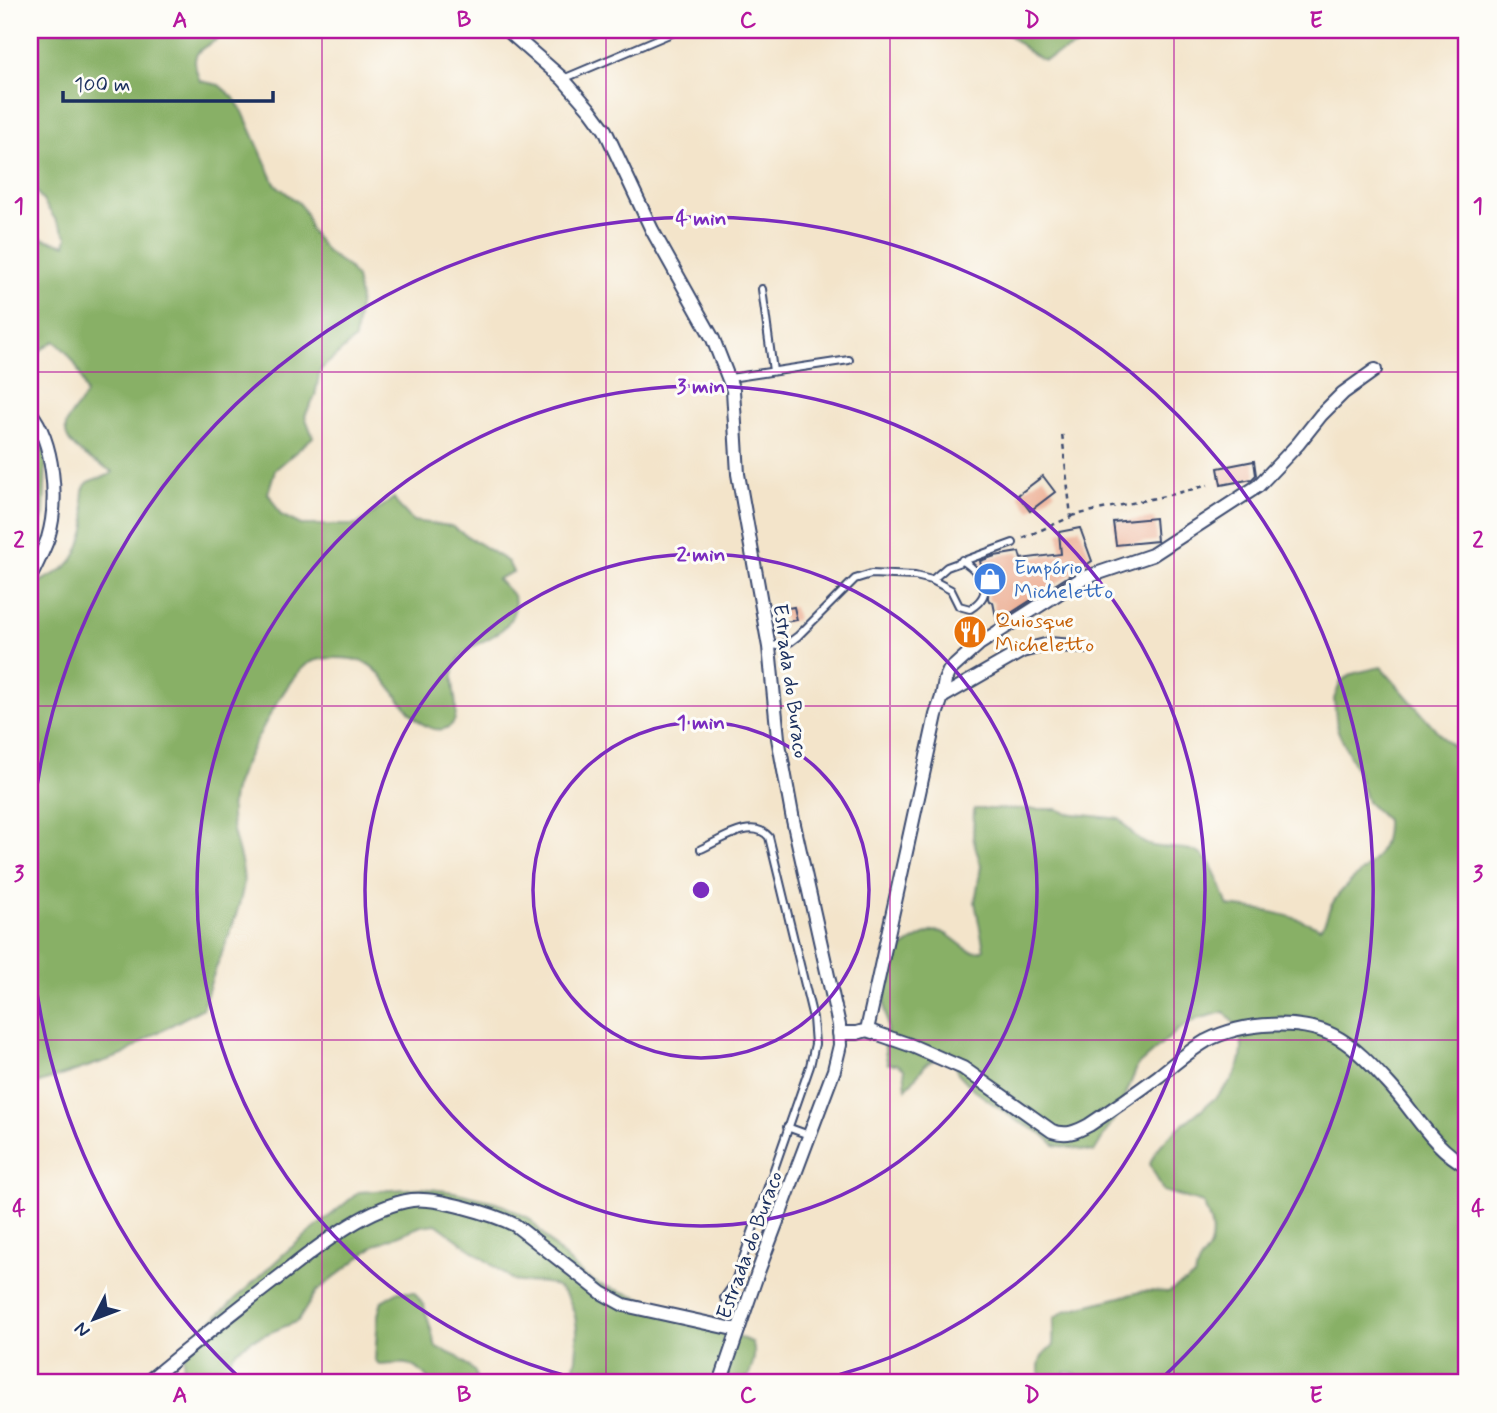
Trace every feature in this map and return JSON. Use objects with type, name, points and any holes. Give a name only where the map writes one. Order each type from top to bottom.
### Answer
[{"type":"street","name":"Estrada do Buraco","points":[[507,30],[562,79],[605,130],[652,230],[713,340],[730,378],[738,474],[769,647],[778,738],[839,1033],[840,1045],[834,1070],[720,1383]]},
{"type":"street","points":[[867,1030],[936,715],[949,671],[979,644],[1082,579],[1153,555],[1258,486],[1343,393],[1375,370]]},
{"type":"street","points":[[30,412],[39,425],[50,453],[53,497],[48,537],[30,578]]},
{"type":"street","points":[[942,697],[1034,646],[1049,644],[1084,647]]},
{"type":"street","points":[[839,1033],[856,1034],[867,1030],[963,1068],[1052,1131],[1061,1134],[1074,1133],[1089,1125],[1193,1049],[1224,1033],[1248,1027],[1281,1024],[1323,1032],[1354,1049],[1388,1083],[1451,1157],[1467,1166]]},
{"type":"street","points":[[146,1383],[309,1254],[357,1222],[388,1206],[415,1200],[463,1207],[508,1222],[601,1293],[624,1305],[738,1330]]},
{"type":"lane","points":[[562,79],[679,30]]},
{"type":"lane","points":[[762,289],[773,371]]},
{"type":"lane","points":[[730,378],[849,360]]},
{"type":"lane","points":[[932,580],[947,567],[962,560],[1013,543]]},
{"type":"lane","points":[[769,647],[790,642],[855,579],[871,573],[932,580],[951,590],[959,606],[970,608],[980,603],[985,593],[978,571],[962,560]]},
{"type":"lane","points":[[701,849],[750,828],[762,830],[769,837],[813,1018],[815,1044],[810,1066],[734,1284],[724,1298]]},
{"type":"lane","points":[[788,1128],[810,1135]]},
{"type":"path","points":[[1062,433],[1071,517]]},
{"type":"path","points":[[1013,543],[1071,517],[1208,485]]},
{"type":"green space","points":[[30,30],[228,30],[197,54],[196,69],[200,81],[219,85],[233,97],[243,112],[275,184],[300,204],[311,231],[327,252],[349,268],[356,278],[360,298],[355,339],[320,370],[315,396],[305,416],[313,437],[275,470],[268,493],[281,515],[301,525],[357,525],[394,498],[413,521],[451,526],[508,562],[513,572],[497,579],[512,594],[515,604],[513,614],[504,628],[470,648],[455,666],[453,682],[456,714],[451,726],[444,729],[433,729],[412,715],[385,680],[366,663],[325,659],[309,663],[300,671],[265,724],[233,794],[232,824],[243,871],[243,888],[235,919],[203,1008],[151,1036],[123,1055],[30,1086],[30,588],[62,570],[73,559],[86,526],[84,489],[91,481],[113,472],[81,453],[68,439],[67,422],[86,394],[79,371],[71,358],[54,341],[41,350],[30,369],[30,235],[65,245],[67,237],[33,186],[30,177]]},
{"type":"green space","points":[[1002,30],[1098,30],[1094,38],[1045,60],[1029,52]]},
{"type":"green space","points":[[30,421],[34,424],[46,458],[44,515],[30,551]]},
{"type":"green space","points":[[1381,667],[1445,740],[1467,757],[1467,1383],[1083,1383],[1074,1373],[1065,1372],[1064,1383],[1045,1383],[1039,1368],[1044,1353],[1053,1346],[1054,1318],[1065,1311],[1144,1291],[1168,1292],[1195,1276],[1211,1240],[1212,1229],[1203,1203],[1163,1191],[1150,1164],[1159,1147],[1173,1132],[1223,1090],[1235,1074],[1242,1055],[1240,1033],[1224,1012],[1197,1019],[1178,1030],[1138,1065],[1120,1109],[1094,1152],[1055,1145],[1042,1133],[1017,1121],[974,1090],[958,1073],[949,1053],[927,1063],[906,1089],[904,1069],[897,1064],[888,1064],[885,1048],[885,995],[897,958],[905,946],[932,932],[946,934],[971,951],[984,949],[975,902],[981,866],[973,838],[974,809],[1057,809],[1066,813],[1120,819],[1133,834],[1149,845],[1187,849],[1201,855],[1214,870],[1228,906],[1275,913],[1320,928],[1340,892],[1375,858],[1385,836],[1386,820],[1367,802],[1357,771],[1337,729],[1334,699],[1341,681],[1355,673]]},
{"type":"green space","points":[[422,1188],[496,1202],[529,1218],[583,1275],[598,1284],[688,1313],[722,1331],[752,1342],[754,1358],[745,1383],[572,1383],[577,1347],[576,1324],[565,1294],[546,1283],[514,1281],[436,1224],[421,1226],[375,1245],[316,1292],[298,1321],[252,1340],[237,1350],[231,1363],[237,1369],[254,1375],[254,1383],[206,1381],[183,1370],[184,1355],[201,1331],[287,1251],[359,1192]]},
{"type":"green space","points":[[397,1292],[414,1292],[424,1306],[436,1347],[458,1357],[475,1372],[477,1383],[431,1383],[414,1366],[403,1363],[380,1365],[375,1360],[378,1315],[382,1301]]},
{"type":"building","points":[[1254,461],[1256,475],[1252,479],[1221,485],[1218,468]]},
{"type":"building","points":[[1043,476],[1055,492],[1030,511],[1018,495]]},
{"type":"building","points":[[1155,518],[1157,541],[1116,545],[1113,522]]},
{"type":"building","points":[[1080,528],[1092,561],[997,622],[993,602],[988,598],[989,582],[980,561],[1019,552],[1021,559],[1061,554],[1059,532]]},
{"type":"building","points":[[794,607],[797,620],[785,622],[782,609]]},
{"type":"building","name":"Quiosque Micheletto","points":[[972,621],[981,630],[967,642],[960,635],[962,626]]},
{"type":"place","name":"Empório Micheletto","points":[[990,579]]},
{"type":"place","name":"Quiosque Micheletto","points":[[970,632]]}]
